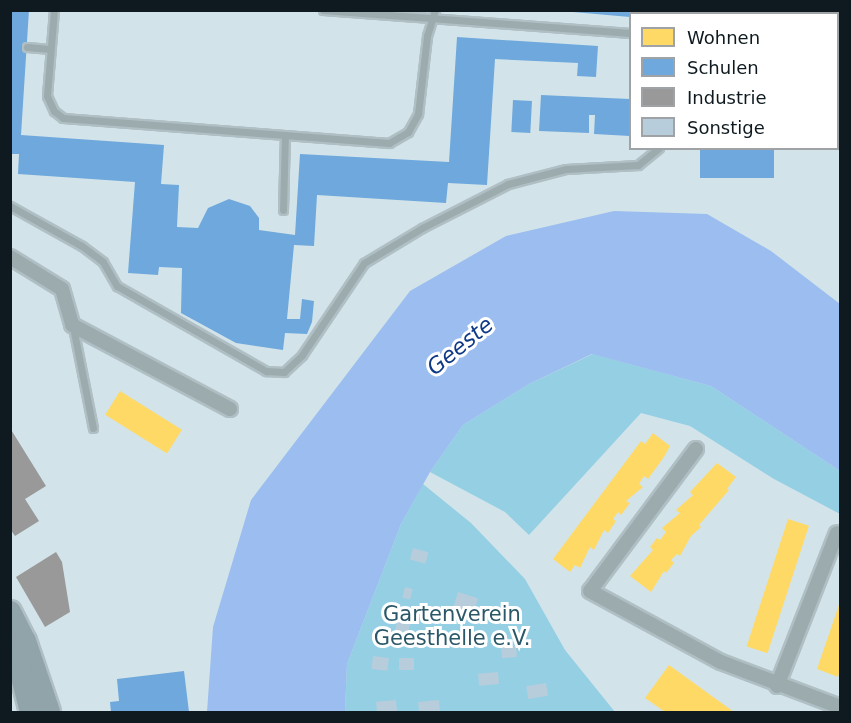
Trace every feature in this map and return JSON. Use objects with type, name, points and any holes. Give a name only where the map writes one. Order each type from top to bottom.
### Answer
[{"type":"main road","points":[[10,612],[25,641],[49,712]]},
{"type":"main road","points":[[10,651],[21,673],[31,712]]},
{"type":"street","points":[[10,257],[62,289],[72,325],[230,409]]},
{"type":"street","points":[[696,449],[590,591],[671,638],[777,686],[840,706]]},
{"type":"street","points":[[777,686],[837,533]]},
{"type":"lane","points":[[54,10],[47,96],[54,111],[63,118],[389,143],[408,132],[418,114],[427,36],[435,14]]},
{"type":"lane","points":[[323,10],[435,14],[629,33]]},
{"type":"lane","points":[[27,48],[50,49]]},
{"type":"lane","points":[[283,210],[285,135]]},
{"type":"lane","points":[[10,206],[103,261],[117,286],[266,371],[284,372],[302,355],[364,263],[412,234],[508,184],[566,169],[638,165],[657,150]]},
{"type":"lane","points":[[72,325],[93,428]]},
{"type":"green space","points":[[593,354],[711,386],[840,471],[840,514],[774,479],[690,426],[641,413],[529,535],[505,512],[430,472],[463,425],[529,384]]},
{"type":"green space","name":"Gartenverein Geesthelle e.V.","points":[[423,484],[471,523],[525,579],[565,650],[615,712],[345,712],[347,664],[401,524]]},
{"type":"water","name":"Geeste","points":[[614,211],[707,214],[771,251],[840,304],[840,471],[711,386],[592,354],[529,384],[463,425],[430,472],[401,524],[347,664],[345,712],[207,712],[213,627],[251,500],[410,291],[506,236]]},
{"type":"building: Wohnen","points":[[120,391],[182,430],[167,453],[105,415]]},
{"type":"building: Wohnen","points":[[653,433],[670,446],[664,457],[648,479],[644,476],[639,484],[643,487],[626,501],[630,503],[621,515],[618,512],[613,519],[616,521],[608,533],[604,530],[594,550],[590,547],[580,568],[575,565],[570,572],[553,559],[641,441],[645,444]]},
{"type":"building: Wohnen","points":[[717,463],[736,477],[727,489],[729,490],[699,525],[701,527],[691,536],[680,556],[677,554],[671,560],[674,563],[666,573],[664,571],[651,592],[630,576],[653,550],[650,547],[657,538],[660,540],[666,532],[662,528],[680,513],[676,510],[693,495],[690,492]]},
{"type":"building: Wohnen","points":[[788,519],[809,526],[768,653],[747,646]]},
{"type":"building: Wohnen","points":[[840,602],[840,669],[838,677],[817,669]]},
{"type":"building: Wohnen","points":[[669,665],[734,712],[665,712],[645,698]]},
{"type":"building: Schulen","points":[[10,10],[29,10],[21,135],[164,145],[161,184],[179,185],[177,227],[198,228],[208,208],[229,199],[250,206],[259,218],[259,230],[295,235],[300,154],[449,162],[457,37],[598,46],[596,77],[577,76],[578,63],[495,59],[487,185],[448,183],[446,203],[317,195],[314,246],[294,245],[287,319],[300,319],[302,299],[314,301],[312,322],[307,334],[285,333],[283,350],[236,343],[181,313],[182,268],[159,267],[158,275],[128,273],[135,182],[18,174],[19,154],[10,154]]},
{"type":"building: Schulen","points":[[550,10],[698,10],[629,12],[629,17]]},
{"type":"building: Schulen","points":[[541,95],[629,99],[629,136],[594,134],[595,115],[589,115],[589,133],[539,131]]},
{"type":"building: Schulen","points":[[513,100],[532,101],[530,133],[511,132]]},
{"type":"building: Schulen","points":[[700,150],[774,150],[774,178],[700,178]]},
{"type":"building: Schulen","points":[[184,671],[189,712],[111,712],[110,702],[119,701],[117,679]]},
{"type":"building: Industrie","points":[[10,428],[46,486],[25,499],[39,521],[15,536],[10,529]]},
{"type":"building: Industrie","points":[[56,552],[62,562],[70,612],[45,627],[16,577]]},
{"type":"building: Sonstige","points":[[413,548],[428,552],[425,564],[410,560]]},
{"type":"building: Sonstige","points":[[405,587],[413,589],[410,600],[402,598]]},
{"type":"building: Sonstige","points":[[458,592],[478,598],[474,612],[454,606]]},
{"type":"building: Sonstige","points":[[400,614],[412,618],[407,635],[394,631]]},
{"type":"building: Sonstige","points":[[516,646],[517,657],[502,658],[501,647]]},
{"type":"building: Sonstige","points":[[373,656],[389,658],[387,671],[371,669]]},
{"type":"building: Sonstige","points":[[399,658],[414,658],[414,670],[399,670]]},
{"type":"building: Sonstige","points":[[498,672],[499,684],[479,686],[478,674]]},
{"type":"building: Sonstige","points":[[546,683],[548,696],[528,699],[526,686]]},
{"type":"building: Sonstige","points":[[396,700],[397,712],[377,712],[376,702]]},
{"type":"building: Sonstige","points":[[439,700],[440,712],[419,712],[418,702]]}]
